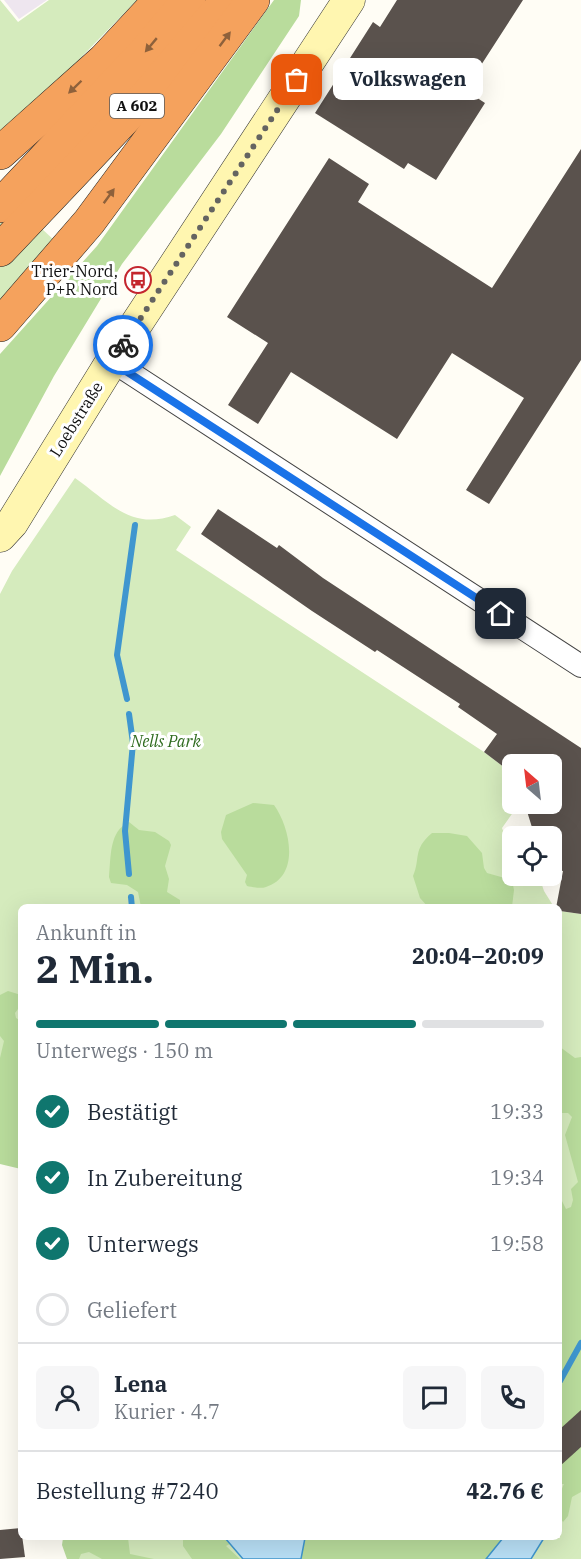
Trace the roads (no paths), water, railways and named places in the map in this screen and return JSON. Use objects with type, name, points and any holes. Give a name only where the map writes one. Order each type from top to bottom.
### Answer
[{"type":"highway","points":[[0,153],[96,68],[160,0]]},
{"type":"highway","name":"A 602","points":[[0,250],[21,200],[189,0]]},
{"type":"highway","name":"A 602","points":[[21,200],[148,94],[228,0]]},
{"type":"highway","points":[[0,325],[68,248],[253,0]]},
{"type":"main road","name":"Loebstraße","points":[[4,534],[112,362],[349,0]]},
{"type":"street","points":[[112,362],[581,666]]},
{"type":"water","points":[[227,1540],[305,1540],[301,1559],[243,1559]]},
{"type":"water","points":[[501,1540],[543,1540],[531,1559],[486,1559]]},
{"type":"waterway","points":[[127,699],[117,655],[135,525]]},
{"type":"waterway","points":[[129,714],[133,743],[125,831],[129,874]]},
{"type":"waterway","points":[[131,897],[132,904]]},
{"type":"waterway","points":[[562,1377],[581,1343]]},
{"type":"place","name":"Volkswagen","points":[[297,80]]},
{"type":"place","name":"Trier-Nord, P+R Nord","points":[[138,280]]},
{"type":"park label","name":"Nells Park","points":[[166,741]]}]
